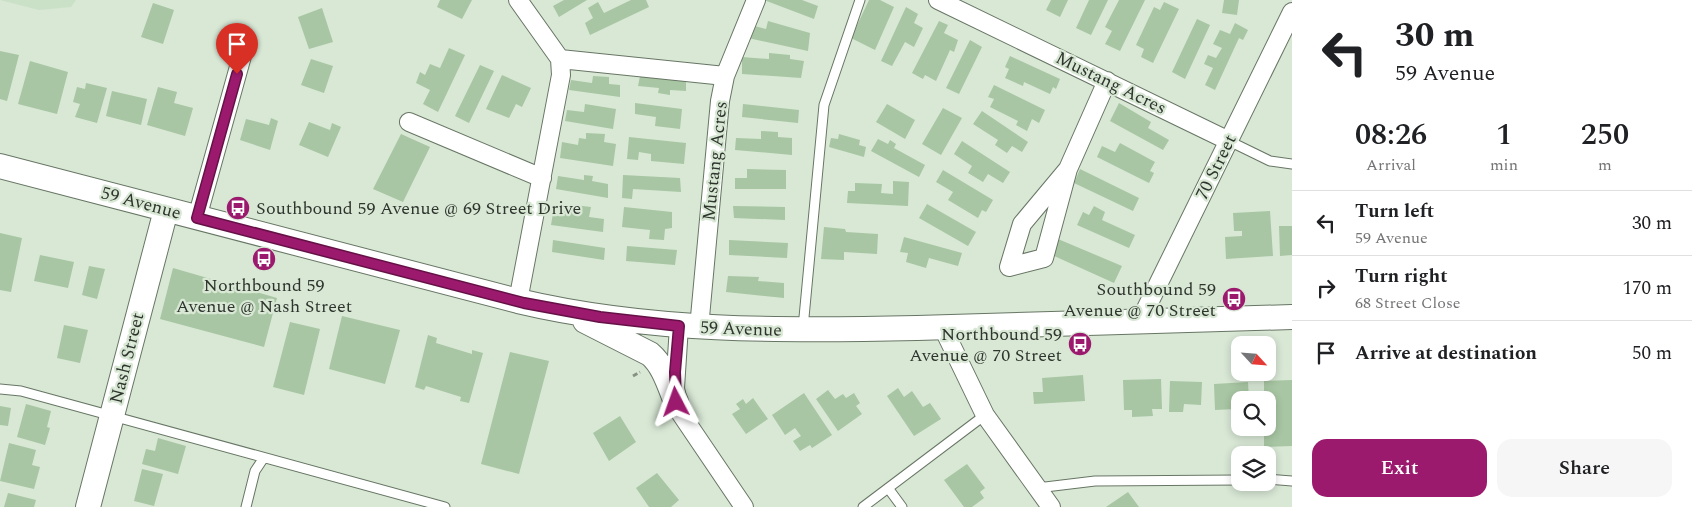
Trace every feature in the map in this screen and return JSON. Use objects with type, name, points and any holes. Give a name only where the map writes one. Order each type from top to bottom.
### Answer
[{"type":"street","points":[[518,0],[560,59],[561,75],[518,301]]},
{"type":"street","name":"Mustang Acres","points":[[676,402],[675,372],[689,327],[720,101],[725,76],[756,0]]},
{"type":"street","name":"Mustang Acres","points":[[938,0],[1229,141]]},
{"type":"street","name":"70 Street","points":[[1140,321],[1292,12]]},
{"type":"street","points":[[197,218],[242,56]]},
{"type":"street","points":[[560,59],[725,76]]},
{"type":"street","points":[[1068,169],[1022,224],[1009,267],[1044,258],[1068,169],[1107,81]]},
{"type":"street","points":[[409,122],[542,178]]},
{"type":"street","name":"59 Avenue","points":[[0,166],[518,301],[609,318],[689,327],[803,331],[1292,317]]},
{"type":"street","name":"Nash Street","points":[[88,507],[166,210]]},
{"type":"street","points":[[566,311],[650,354],[660,364],[683,418],[744,507]]},
{"type":"street","points":[[943,328],[985,415],[1051,507]]},
{"type":"lane","points":[[803,331],[824,105],[860,0]]},
{"type":"lane","points":[[1229,141],[1270,161],[1292,164]]},
{"type":"lane","points":[[0,389],[21,391],[445,507]]},
{"type":"lane","points":[[863,507],[985,415]]},
{"type":"lane","points":[[246,507],[255,471],[263,458]]},
{"type":"lane","points":[[1037,488],[1095,482],[1231,480]]},
{"type":"lane","points":[[1276,480],[1292,481]]},
{"type":"lane","points":[[888,488],[902,507]]},
{"type":"shaded area","points":[[0,0],[76,0],[71,7],[39,10]]},
{"type":"building","points":[[440,0],[472,0],[462,19],[437,7]]},
{"type":"building","points":[[564,0],[587,0],[559,17],[553,6]]},
{"type":"building","points":[[631,0],[646,0],[649,7],[590,35],[585,23],[593,18],[588,8],[598,2],[604,13]]},
{"type":"building","points":[[764,0],[802,0],[818,6],[814,19]]},
{"type":"building","points":[[869,0],[880,0],[894,7],[875,50],[851,38]]},
{"type":"building","points":[[1051,0],[1068,0],[1060,17],[1046,10]]},
{"type":"building","points":[[1089,0],[1108,0],[1091,35],[1076,28]]},
{"type":"building","points":[[1119,0],[1145,0],[1120,51],[1105,44],[1112,31],[1105,27]]},
{"type":"building","points":[[1224,0],[1239,0],[1237,15],[1222,13]]},
{"type":"building","points":[[1164,2],[1179,9],[1153,63],[1141,57],[1144,49],[1136,45],[1154,7],[1160,10]]},
{"type":"building","points":[[153,3],[174,10],[163,44],[141,37]]},
{"type":"building","points":[[906,7],[918,14],[914,23],[923,28],[914,47],[905,42],[892,66],[881,61]]},
{"type":"building","points":[[322,8],[333,42],[309,49],[298,17]]},
{"type":"building","points":[[1197,19],[1210,25],[1185,79],[1172,72]]},
{"type":"building","points":[[768,21],[810,33],[808,51],[748,38],[751,25],[766,29]]},
{"type":"building","points":[[939,21],[948,25],[944,33],[958,40],[954,52],[950,50],[936,81],[925,75],[923,79],[912,73]]},
{"type":"building","points":[[1235,23],[1248,30],[1243,40],[1239,38],[1215,90],[1205,85],[1213,68],[1204,64],[1208,55],[1216,58],[1222,48],[1213,44],[1220,30],[1230,34]]},
{"type":"building","points":[[970,40],[982,47],[959,94],[946,88]]},
{"type":"building","points":[[449,48],[465,55],[438,112],[423,104],[430,90],[416,83],[420,72],[425,75],[430,64],[440,68]]},
{"type":"building","points":[[0,51],[19,55],[7,101],[0,99]]},
{"type":"building","points":[[769,53],[790,55],[790,59],[804,61],[801,78],[742,74],[742,57],[769,59]]},
{"type":"building","points":[[1010,56],[1060,79],[1056,89],[1053,87],[1050,94],[1024,82],[1023,86],[1005,78],[1009,69],[1005,67]]},
{"type":"building","points":[[311,59],[333,66],[324,93],[301,85]]},
{"type":"building","points":[[30,61],[68,72],[57,114],[18,104]]},
{"type":"building","points":[[480,65],[494,71],[469,123],[455,116]]},
{"type":"building","points":[[502,75],[531,88],[522,107],[516,104],[509,118],[486,109]]},
{"type":"building","points":[[593,76],[609,77],[609,84],[620,85],[620,97],[569,90],[571,80],[592,83]]},
{"type":"building","points":[[640,76],[686,79],[686,91],[670,90],[670,95],[658,93],[659,88],[638,86]]},
{"type":"building","points":[[86,83],[107,88],[97,123],[75,117],[80,104],[73,102],[77,87],[85,89]]},
{"type":"building","points":[[994,85],[1045,110],[1039,123],[1032,119],[1027,131],[1016,125],[1018,121],[990,107],[994,99],[988,97]]},
{"type":"building","points":[[158,87],[177,92],[174,103],[193,108],[185,136],[147,125]]},
{"type":"building","points":[[112,91],[147,99],[141,125],[106,116]]},
{"type":"building","points":[[635,103],[682,109],[680,129],[655,126],[656,117],[635,114]]},
{"type":"building","points":[[1119,103],[1151,122],[1148,128],[1169,140],[1163,150],[1110,121]]},
{"type":"building","points":[[585,104],[616,109],[613,129],[565,121],[567,110],[584,112]]},
{"type":"building","points":[[743,104],[799,110],[798,123],[742,117]]},
{"type":"building","points":[[887,104],[915,120],[905,139],[876,122]]},
{"type":"building","points":[[943,108],[962,118],[941,155],[922,144]]},
{"type":"building","points":[[982,111],[1028,142],[1022,152],[1012,146],[1007,153],[995,145],[998,140],[973,124]]},
{"type":"building","points":[[271,118],[278,121],[270,150],[240,140],[246,119],[269,125]]},
{"type":"building","points":[[309,122],[330,130],[332,123],[341,127],[328,157],[299,145]]},
{"type":"building","points":[[761,131],[778,132],[778,137],[792,138],[792,155],[735,150],[736,138],[761,139]]},
{"type":"building","points":[[586,133],[605,134],[604,142],[616,144],[613,166],[560,158],[562,142],[578,145],[579,138],[586,139]]},
{"type":"building","points":[[401,134],[430,147],[403,202],[373,189]]},
{"type":"building","points":[[839,134],[860,140],[859,145],[866,147],[864,157],[829,147],[831,138],[838,139]]},
{"type":"building","points":[[629,137],[686,143],[684,164],[651,161],[651,154],[639,152],[638,160],[627,159]]},
{"type":"building","points":[[878,139],[888,144],[890,140],[896,144],[894,148],[925,165],[919,177],[871,151]]},
{"type":"building","points":[[962,141],[1010,172],[1003,183],[988,174],[983,182],[968,173],[972,166],[954,154]]},
{"type":"building","points":[[1120,143],[1155,162],[1150,171],[1154,173],[1149,183],[1097,157],[1102,146],[1115,152]]},
{"type":"building","points":[[747,169],[786,170],[786,189],[735,189],[735,178],[747,178]]},
{"type":"building","points":[[1080,169],[1139,198],[1133,211],[1074,183]]},
{"type":"building","points":[[943,170],[993,200],[986,212],[982,210],[978,218],[948,200],[953,192],[936,182]]},
{"type":"building","points":[[584,175],[593,176],[592,181],[608,184],[608,198],[556,189],[558,176],[584,180]]},
{"type":"building","points":[[623,175],[680,178],[681,192],[633,189],[632,199],[622,198]]},
{"type":"building","points":[[893,181],[909,182],[908,206],[847,203],[848,191],[855,191],[855,183],[882,184],[881,193],[893,194]]},
{"type":"building","points":[[565,204],[591,207],[589,217],[604,219],[603,232],[551,225],[553,213],[563,214]]},
{"type":"building","points":[[927,204],[976,232],[968,246],[919,218]]},
{"type":"building","points":[[733,206],[785,207],[785,220],[734,218]]},
{"type":"building","points":[[1094,206],[1105,212],[1102,220],[1135,235],[1129,248],[1077,225],[1083,212],[1089,215]]},
{"type":"building","points":[[624,207],[672,212],[672,228],[665,229],[664,240],[649,239],[650,230],[622,227]]},
{"type":"building","points":[[1270,211],[1273,256],[1226,259],[1225,237],[1242,236],[1242,231],[1234,231],[1233,213]]},
{"type":"building","points":[[1279,226],[1292,226],[1292,255],[1280,256]]},
{"type":"building","points":[[824,227],[845,229],[846,232],[878,234],[877,254],[844,252],[844,260],[821,259]]},
{"type":"building","points":[[0,233],[22,238],[11,292],[0,290]]},
{"type":"building","points":[[904,237],[962,253],[958,266],[929,258],[926,268],[906,262],[908,253],[900,252]]},
{"type":"building","points":[[1058,239],[1122,266],[1114,283],[1052,255]]},
{"type":"building","points":[[553,240],[605,248],[604,260],[552,252]]},
{"type":"building","points":[[729,240],[788,243],[787,258],[729,255]]},
{"type":"building","points":[[627,246],[677,250],[675,265],[626,261]]},
{"type":"building","points":[[40,255],[74,262],[68,288],[34,281]]},
{"type":"building","points":[[89,266],[105,269],[97,299],[82,295]]},
{"type":"building","points":[[173,268],[277,298],[264,347],[160,319]]},
{"type":"building","points":[[728,276],[759,277],[758,281],[784,283],[784,298],[726,292]]},
{"type":"building","points":[[342,316],[400,330],[385,384],[329,369]]},
{"type":"building","points":[[290,322],[320,329],[304,395],[273,387]]},
{"type":"building","points":[[64,325],[88,330],[80,363],[57,358]]},
{"type":"building","points":[[428,335],[437,338],[436,343],[472,354],[472,350],[483,353],[469,403],[460,401],[461,397],[426,386],[424,390],[415,387]]},
{"type":"building","points":[[510,352],[549,361],[519,474],[481,464]]},
{"type":"building","points":[[1083,375],[1085,401],[1034,404],[1033,392],[1043,392],[1042,378]]},
{"type":"building","points":[[1161,379],[1162,409],[1152,409],[1153,416],[1132,417],[1132,410],[1124,410],[1123,380]]},
{"type":"building","points":[[1292,380],[1292,446],[1264,446],[1264,436],[1276,436],[1276,391],[1264,391],[1264,381]]},
{"type":"building","points":[[1170,381],[1202,382],[1201,405],[1184,404],[1183,412],[1169,412]]},
{"type":"building","points":[[1248,382],[1248,391],[1231,391],[1231,409],[1215,410],[1214,384]]},
{"type":"building","points":[[898,388],[904,397],[912,391],[923,407],[930,403],[941,419],[914,436],[887,396]]},
{"type":"building","points":[[828,390],[835,399],[843,394],[846,398],[854,393],[860,403],[856,406],[862,414],[838,431],[816,399]]},
{"type":"building","points":[[804,393],[832,435],[812,448],[810,445],[800,451],[793,441],[801,436],[795,428],[785,435],[772,415]]},
{"type":"building","points":[[753,398],[768,419],[746,434],[732,414],[740,409],[736,404],[743,399],[746,404]]},
{"type":"building","points":[[26,404],[51,411],[47,427],[50,428],[45,445],[17,437]]},
{"type":"building","points":[[0,406],[11,408],[8,426],[0,425]]},
{"type":"building","points":[[620,416],[636,442],[609,461],[593,433]]},
{"type":"building","points":[[158,438],[186,446],[178,474],[142,464],[146,449],[155,451]]},
{"type":"building","points":[[9,443],[36,450],[32,465],[40,467],[34,489],[0,481]]},
{"type":"building","points":[[967,464],[985,488],[980,492],[984,498],[972,507],[964,507],[944,480]]},
{"type":"building","points":[[142,469],[163,474],[154,506],[134,501]]},
{"type":"building","points":[[657,473],[679,500],[671,507],[649,507],[636,488]]},
{"type":"building","points":[[1128,492],[1139,507],[1106,507]]},
{"type":"building","points":[[8,493],[36,500],[34,507],[4,507]]},
{"type":"place","name":"Southbound 59 Avenue @ 69 Street Drive","points":[[238,208]]},
{"type":"place","name":"Northbound 59 Avenue @ Nash Street","points":[[264,259]]},
{"type":"place","name":"Southbound 59 Avenue @ 70 Street","points":[[1234,299]]},
{"type":"place","name":"Northbound 59 Avenue @ 70 Street","points":[[1080,344]]},
{"type":"route","points":[[237,74],[197,218],[524,303],[600,317],[679,326],[675,372],[676,402]]}]
